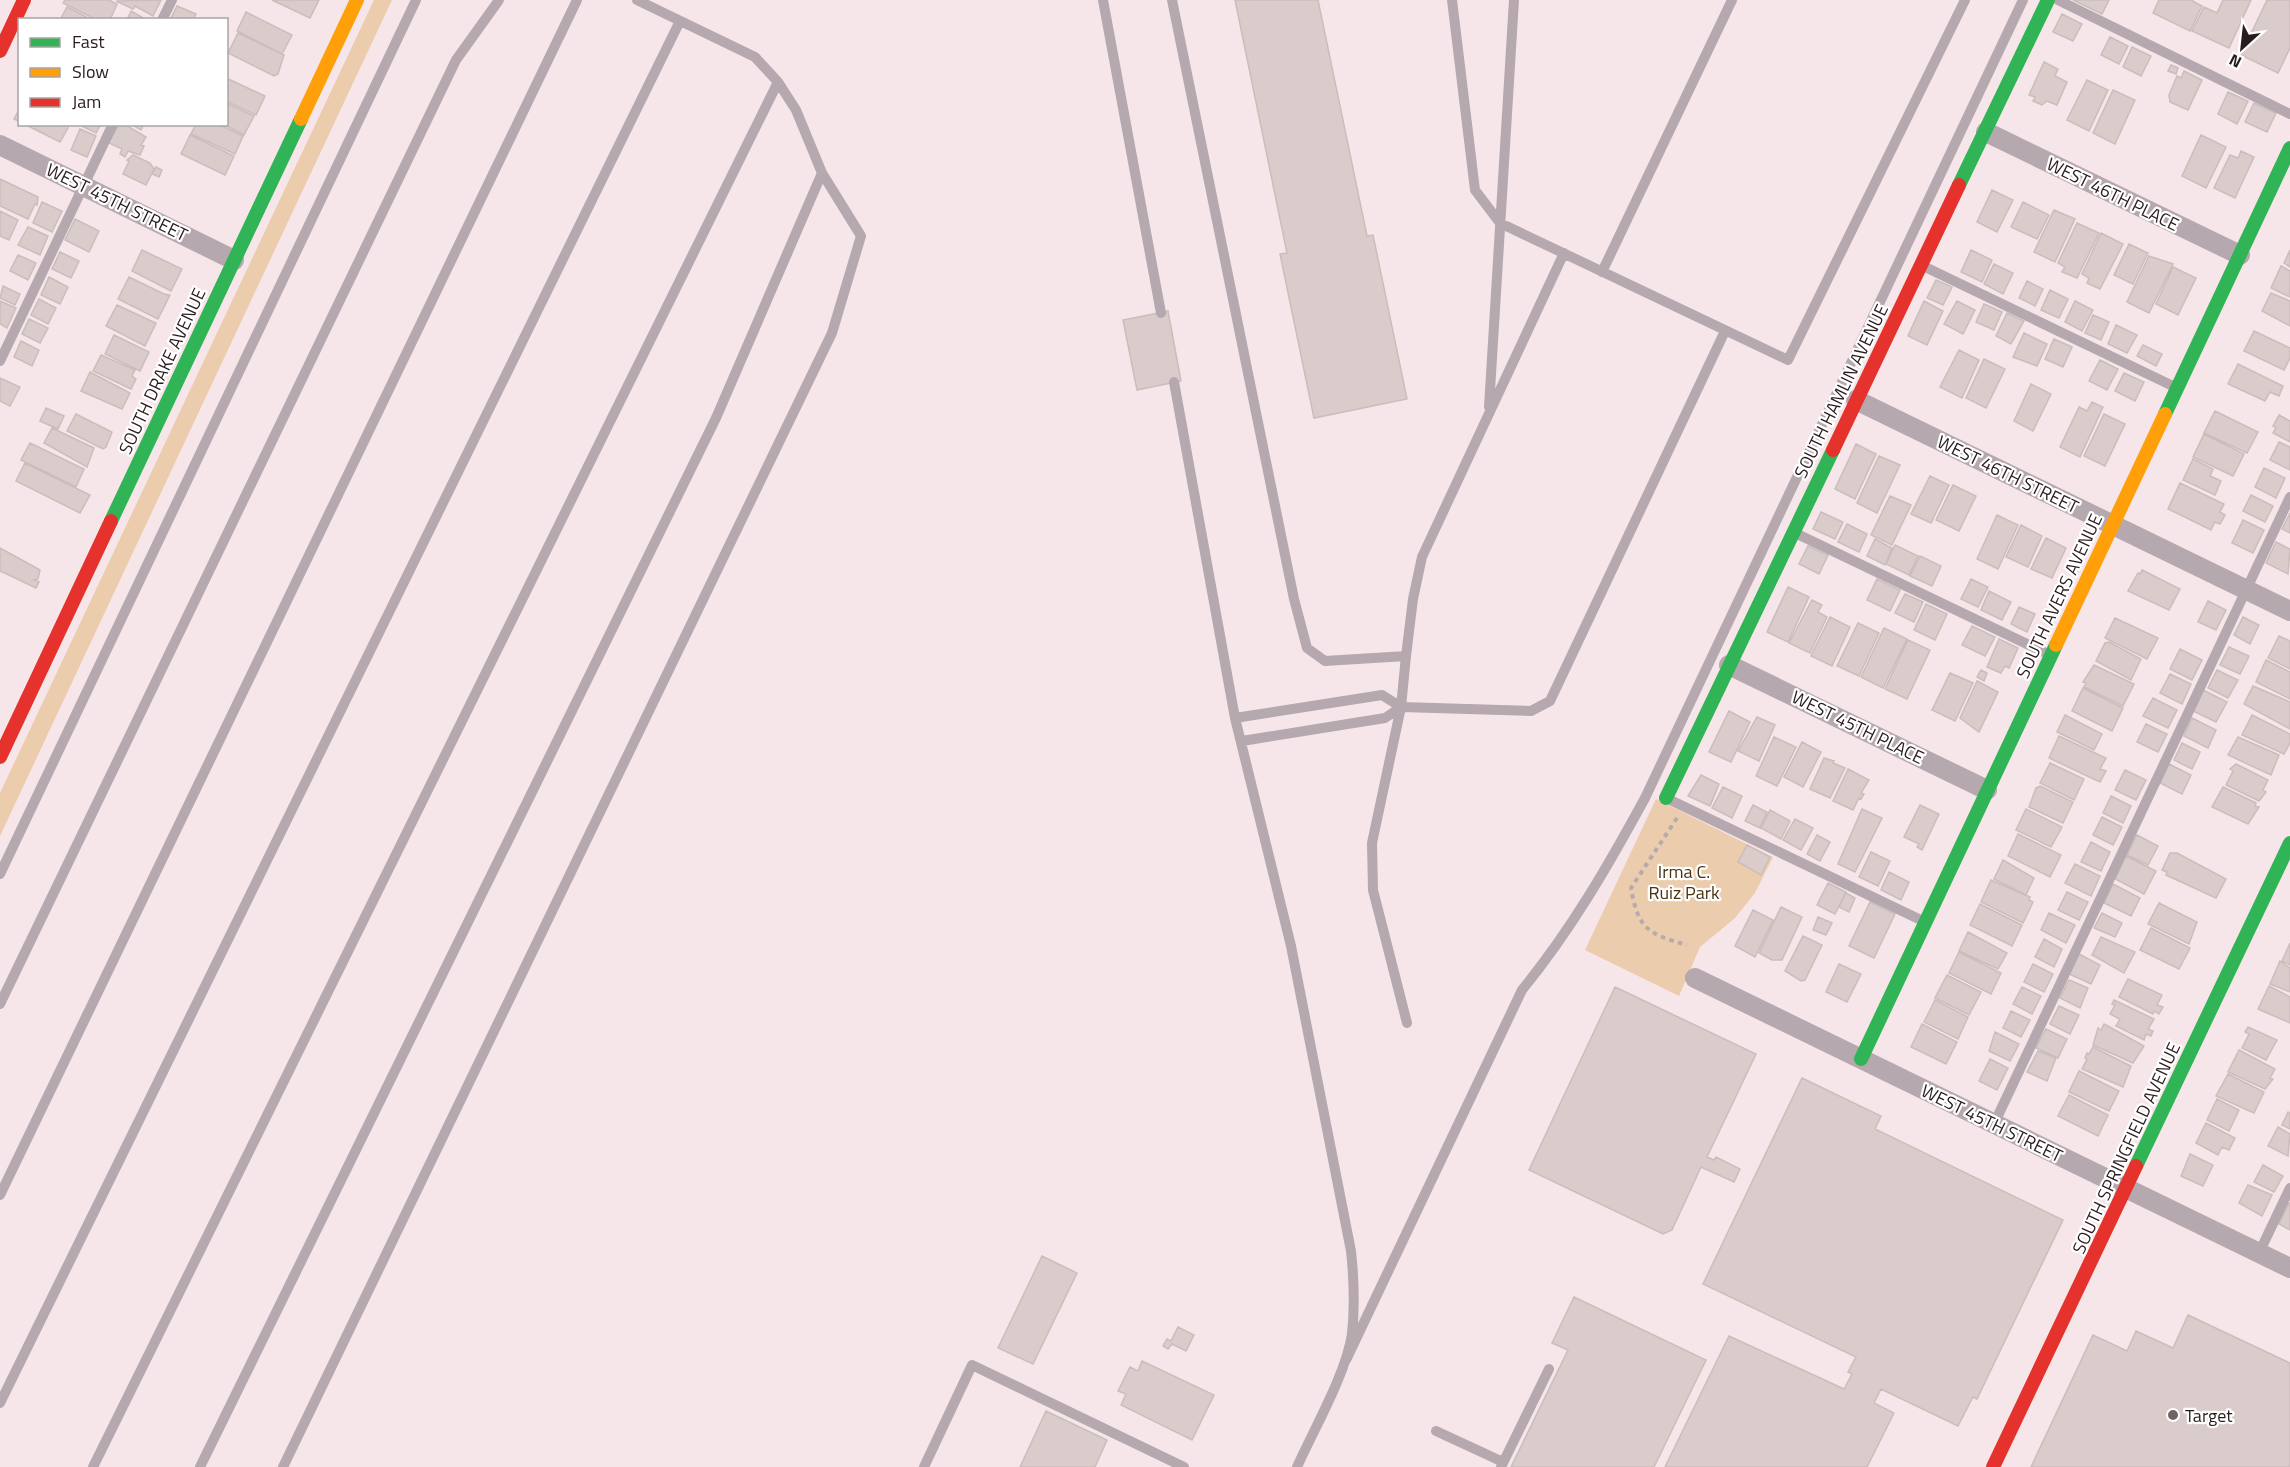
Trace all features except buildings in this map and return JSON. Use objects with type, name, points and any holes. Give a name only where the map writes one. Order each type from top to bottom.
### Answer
[{"type":"street","points":[[0,51],[24,0]]},
{"type":"street","name":"SOUTH DRAKE AVENUE","points":[[0,756],[357,0]]},
{"type":"street","name":"SOUTH HAMLIN AVENUE","points":[[1666,798],[2048,0]]},
{"type":"street","name":"WEST 46TH PLACE","points":[[1986,132],[2240,255]]},
{"type":"street","name":"WEST 45TH STREET","points":[[0,145],[234,260]]},
{"type":"street","name":"SOUTH AVERS AVENUE","points":[[1861,1059],[2290,148]]},
{"type":"street","name":"WEST 46TH STREET","points":[[1856,400],[2290,611]]},
{"type":"street","name":"WEST 45TH PLACE","points":[[1729,665],[1987,790]]},
{"type":"street","name":"SOUTH SPRINGFIELD AVENUE","points":[[1993,1467],[2290,843]]},
{"type":"street","name":"WEST 45TH STREET","points":[[1695,978],[2290,1268]]},
{"type":"lane","points":[[163,18],[172,0]]},
{"type":"lane","points":[[0,874],[416,0]]},
{"type":"lane","points":[[0,1004],[456,60],[499,0]]},
{"type":"lane","points":[[0,1195],[577,0]]},
{"type":"lane","points":[[283,1467],[832,333],[861,236],[822,173],[796,110],[778,82],[755,57],[637,0]]},
{"type":"lane","points":[[1104,0],[1161,312]]},
{"type":"lane","points":[[1172,0],[1287,565],[1307,648],[1325,661],[1406,656]]},
{"type":"lane","points":[[1452,0],[1474,190],[1500,223],[1788,360],[1965,0]]},
{"type":"lane","points":[[1489,413],[1514,0]]},
{"type":"lane","points":[[1602,272],[1732,0]]},
{"type":"lane","points":[[1297,1467],[1522,990],[1553,951],[1599,882],[1645,798],[2023,0]]},
{"type":"lane","points":[[2058,0],[2290,114]]},
{"type":"lane","points":[[0,1403],[680,21]]},
{"type":"lane","points":[[93,1467],[778,82]]},
{"type":"lane","points":[[0,361],[111,126]]},
{"type":"lane","points":[[200,1467],[716,418],[822,173]]},
{"type":"lane","points":[[1407,1023],[1373,890],[1372,843],[1401,707],[1413,598],[1422,557],[1564,252]]},
{"type":"lane","points":[[1922,266],[2177,388]]},
{"type":"lane","points":[[1235,718],[1382,695],[1401,707],[1531,711],[1550,701],[1725,331]]},
{"type":"lane","points":[[1174,382],[1235,718],[1291,946],[1351,1251],[1355,1292],[1352,1335],[1346,1360]]},
{"type":"lane","points":[[1994,1124],[2290,497]]},
{"type":"lane","points":[[1793,532],[2051,656]]},
{"type":"lane","points":[[1242,741],[1385,718],[1401,707]]},
{"type":"lane","points":[[1666,798],[1925,922]]},
{"type":"lane","points":[[2259,1253],[2290,1188]]},
{"type":"lane","points":[[924,1467],[972,1365],[1184,1467]]},
{"type":"lane","points":[[1436,1431],[1502,1465],[1549,1369]]},
{"type":"path","points":[[1683,806],[1670,832],[1631,888],[1636,916],[1657,936],[1687,945]]},
{"type":"green space","points":[[374,0],[392,0],[0,836],[0,793]]},
{"type":"green space","name":"Irma C. Ruiz Park","points":[[1656,799],[1773,857],[1755,893],[1735,918],[1700,947],[1679,996],[1585,950]]},
{"type":"traffic: fast","points":[[1959,185],[2048,0]]},
{"type":"traffic: fast","points":[[111,521],[301,119]]},
{"type":"traffic: fast","points":[[2165,414],[2290,148]]},
{"type":"traffic: fast","points":[[1666,798],[1833,450]]},
{"type":"traffic: fast","points":[[1861,1059],[2056,645]]},
{"type":"traffic: fast","points":[[2136,1166],[2290,843]]},
{"type":"traffic: slow","points":[[301,119],[357,0]]},
{"type":"traffic: slow","points":[[2056,645],[2165,414]]},
{"type":"traffic: jam","points":[[0,51],[24,0]]},
{"type":"traffic: jam","points":[[1833,450],[1959,185]]},
{"type":"traffic: jam","points":[[0,757],[111,521]]},
{"type":"traffic: jam","points":[[1993,1467],[2136,1166]]},
{"type":"place","name":"Target","points":[[2173,1415]]}]
